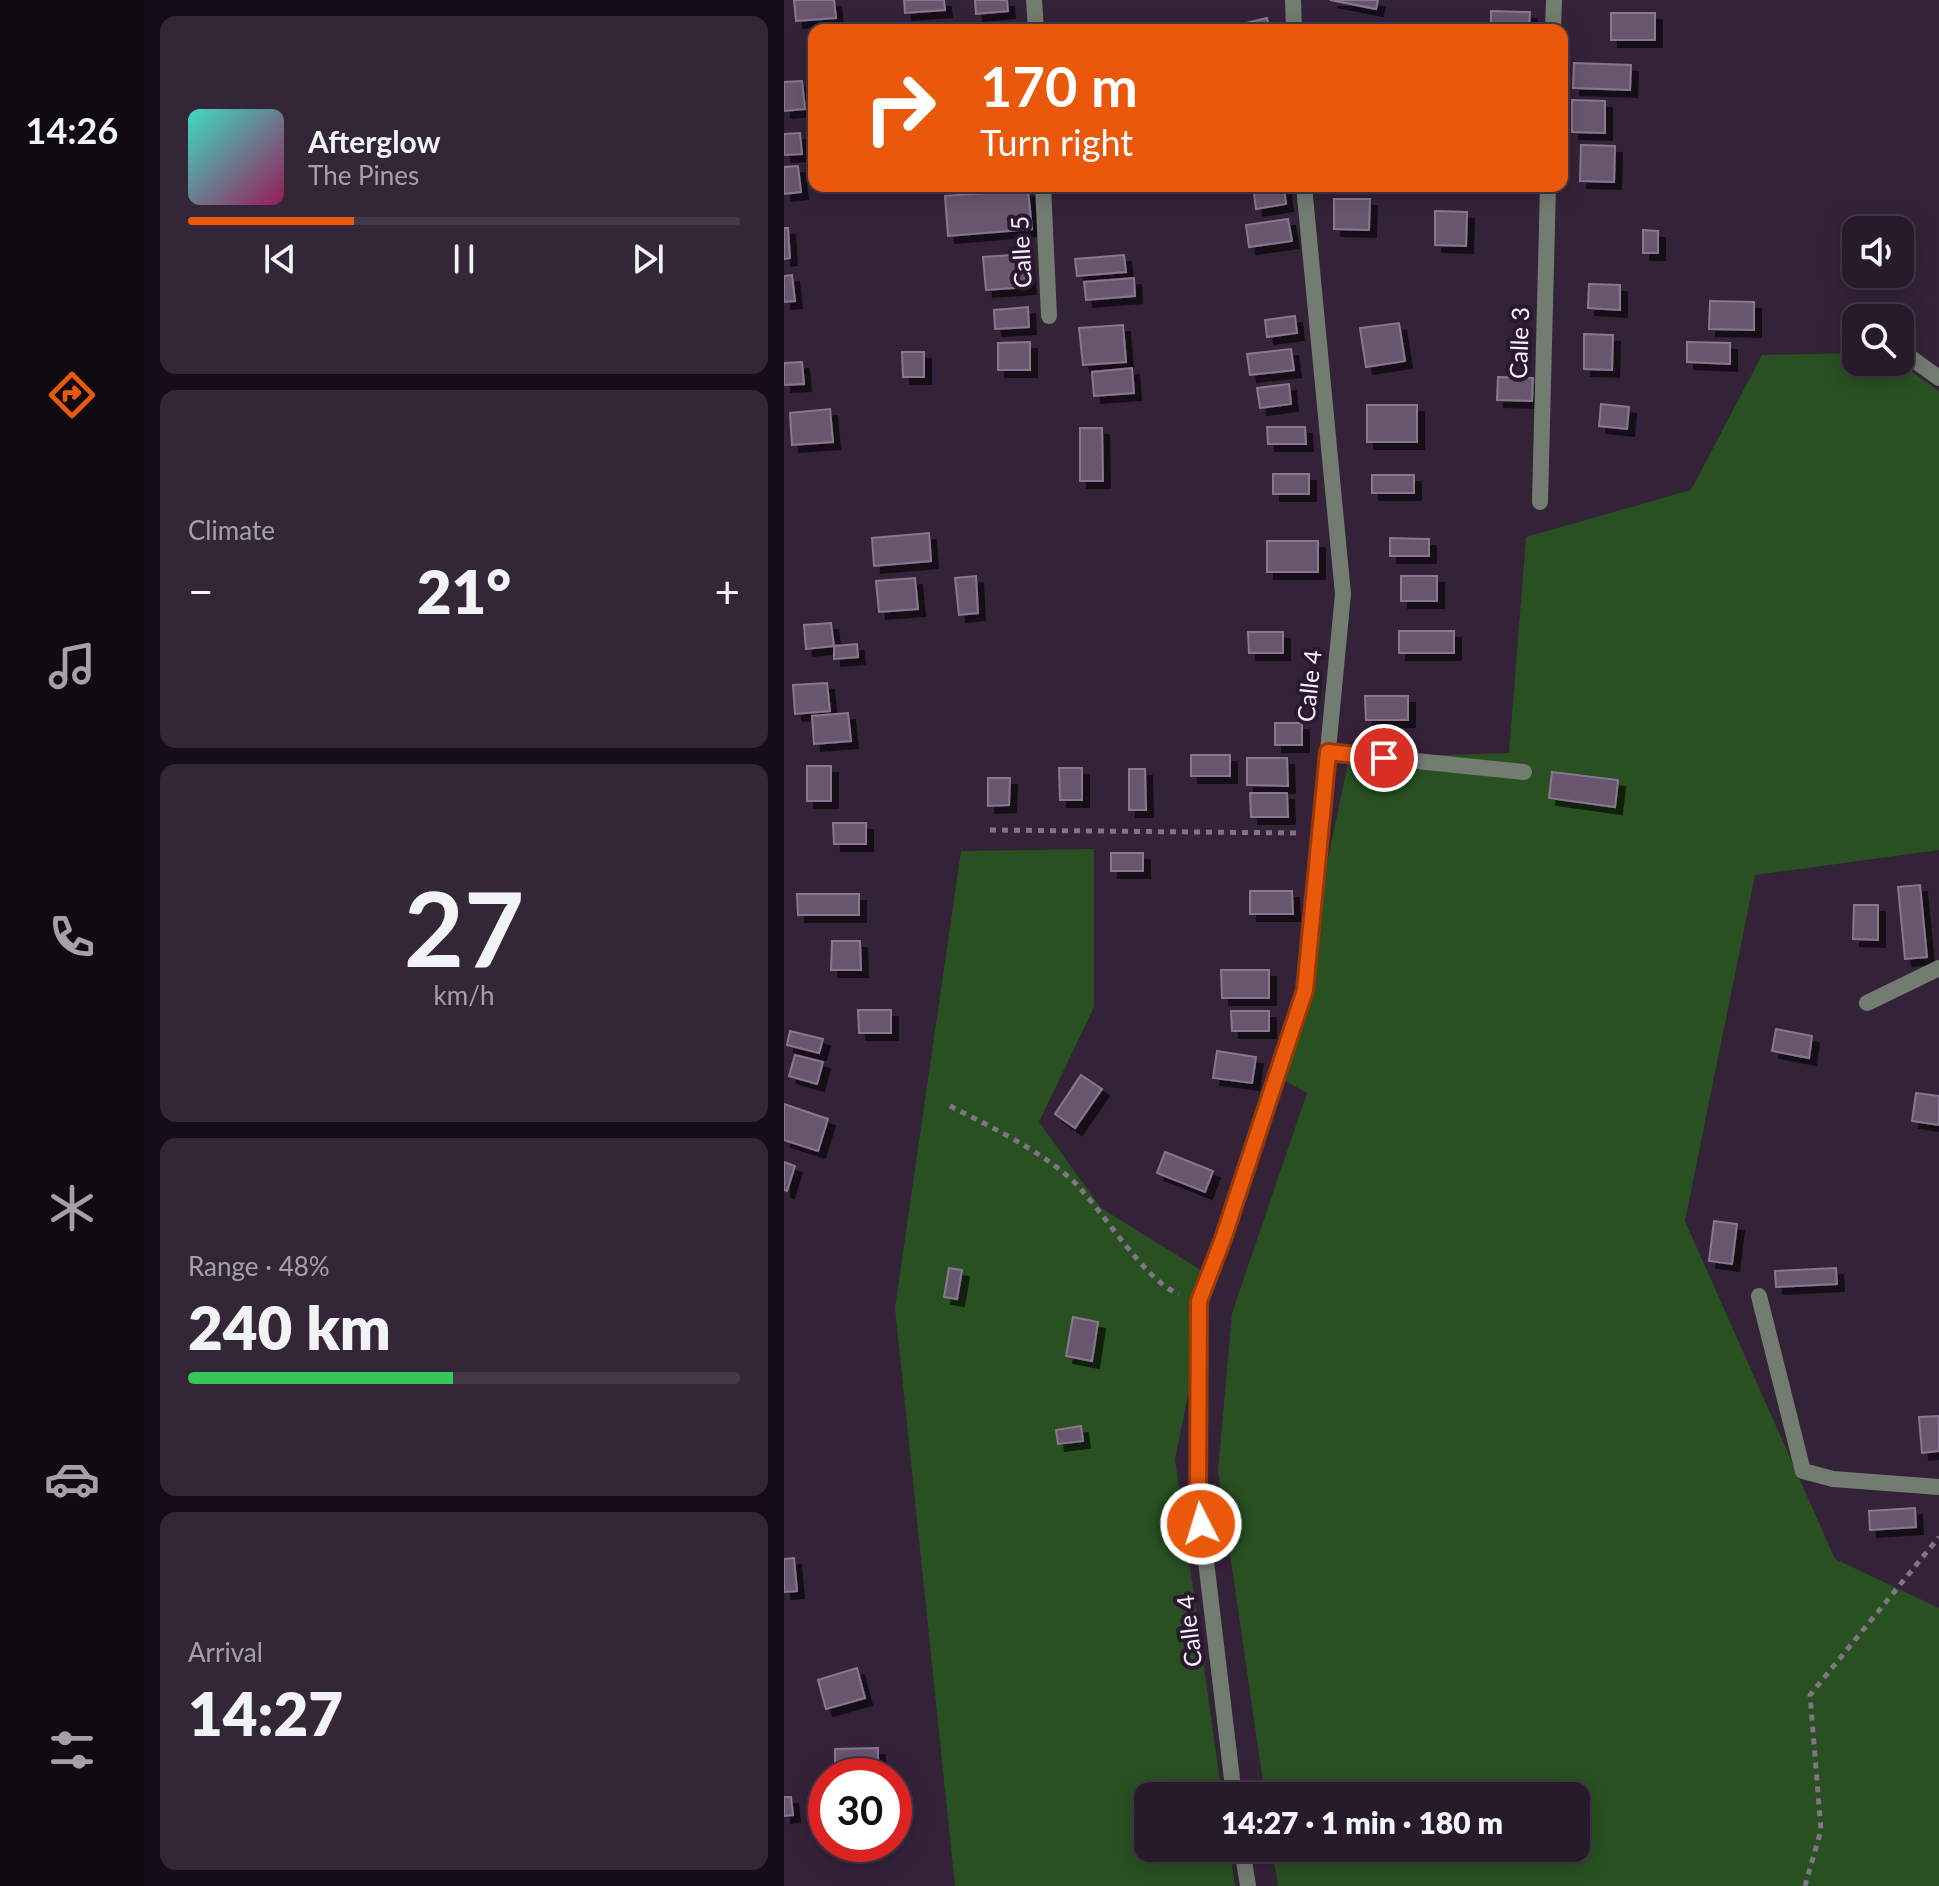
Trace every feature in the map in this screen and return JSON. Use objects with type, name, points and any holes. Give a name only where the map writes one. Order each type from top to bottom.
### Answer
[{"type":"street","points":[[1034,0],[1036,24]]},
{"type":"street","points":[[1293,0],[1294,24]]},
{"type":"street","points":[[1553,24],[1554,0]]},
{"type":"street","name":"Calle 5","points":[[1043,192],[1049,316]]},
{"type":"street","name":"Calle 4","points":[[1232,1782],[1198,1494],[1199,1301],[1224,1236],[1305,990],[1343,594],[1305,192]]},
{"type":"street","name":"Calle 3","points":[[1540,502],[1548,192]]},
{"type":"street","points":[[1914,360],[1939,378]]},
{"type":"street","points":[[1328,752],[1524,772]]},
{"type":"street","points":[[1867,1003],[1939,968]]},
{"type":"street","points":[[1759,1296],[1803,1471],[1833,1479],[1939,1487]]},
{"type":"street","points":[[1244,1862],[1248,1886]]},
{"type":"path","points":[[990,830],[1320,833]]},
{"type":"path","points":[[950,1106],[1010,1137],[1071,1179],[1168,1290],[1199,1301]]},
{"type":"path","points":[[1805,1886],[1821,1830],[1810,1695],[1939,1537]]},
{"type":"green space","points":[[1842,353],[1842,376],[1914,376],[1914,373],[1939,391],[1939,850],[1755,875],[1685,1221],[1835,1559],[1939,1608],[1939,1886],[1278,1886],[1274,1862],[1590,1862],[1590,1782],[1263,1782],[1218,1471],[1232,1313],[1307,1093],[1282,1079],[1349,758],[1509,753],[1526,537],[1691,490],[1762,355]]},
{"type":"green space","points":[[1094,849],[1094,1007],[1039,1122],[1101,1208],[1212,1277],[1175,1459],[1220,1782],[1134,1782],[1134,1862],[1231,1862],[1235,1886],[955,1886],[895,1308],[961,851]]},
{"type":"building","points":[[794,0],[834,0],[836,18],[796,21]]},
{"type":"building","points":[[904,0],[944,0],[945,10],[905,13]]},
{"type":"building","points":[[975,0],[1007,0],[1008,11],[976,14]]},
{"type":"building","points":[[1330,0],[1378,0],[1376,9]]},
{"type":"building","points":[[1491,11],[1530,12],[1529,24],[1491,24]]},
{"type":"building","points":[[1611,13],[1655,13],[1655,40],[1611,40]]},
{"type":"building","points":[[1267,18],[1268,24],[1242,24]]},
{"type":"building","points":[[1574,63],[1631,65],[1630,90],[1573,88]]},
{"type":"building","points":[[802,81],[805,109],[784,111],[784,82]]},
{"type":"building","points":[[1572,100],[1605,101],[1605,133],[1572,132]]},
{"type":"building","points":[[800,133],[802,154],[784,155],[784,134]]},
{"type":"building","points":[[1581,145],[1615,146],[1614,182],[1580,181]]},
{"type":"building","points":[[798,166],[801,192],[784,194],[784,167]]},
{"type":"building","points":[[1028,192],[1032,229],[948,236],[945,196]]},
{"type":"building","points":[[1284,192],[1286,204],[1256,209],[1254,193]]},
{"type":"building","points":[[1334,199],[1370,199],[1369,230],[1334,229]]},
{"type":"building","points":[[1435,211],[1467,212],[1466,246],[1435,245]]},
{"type":"building","points":[[1288,219],[1292,241],[1249,247],[1246,225]]},
{"type":"building","points":[[784,228],[788,228],[790,258],[784,259]]},
{"type":"building","points":[[1643,230],[1658,231],[1658,253],[1643,253]]},
{"type":"building","points":[[1026,254],[1029,287],[986,290],[983,257]]},
{"type":"building","points":[[1124,255],[1126,272],[1077,276],[1075,259]]},
{"type":"building","points":[[792,275],[795,301],[784,302],[784,276]]},
{"type":"building","points":[[1134,278],[1135,296],[1086,300],[1084,282]]},
{"type":"building","points":[[1589,284],[1620,285],[1620,310],[1588,308]]},
{"type":"building","points":[[1710,301],[1754,302],[1754,330],[1709,329]]},
{"type":"building","points":[[1028,307],[1029,327],[995,329],[994,310]]},
{"type":"building","points":[[1295,316],[1297,333],[1267,337],[1265,320]]},
{"type":"building","points":[[1399,323],[1405,361],[1366,367],[1360,328]]},
{"type":"building","points":[[1123,325],[1126,362],[1083,365],[1079,328]]},
{"type":"building","points":[[1584,334],[1613,335],[1612,370],[1584,369]]},
{"type":"building","points":[[1030,342],[1030,370],[998,370],[998,343]]},
{"type":"building","points":[[1687,342],[1730,343],[1730,364],[1687,362]]},
{"type":"building","points":[[1291,349],[1294,370],[1250,375],[1247,354]]},
{"type":"building","points":[[902,352],[924,352],[924,377],[903,377]]},
{"type":"building","points":[[802,362],[804,384],[784,385],[784,363]]},
{"type":"building","points":[[1132,368],[1134,393],[1094,396],[1092,372]]},
{"type":"building","points":[[1498,377],[1533,378],[1532,401],[1497,400]]},
{"type":"building","points":[[1289,384],[1291,404],[1260,408],[1257,388]]},
{"type":"building","points":[[1601,404],[1629,407],[1627,429],[1599,426]]},
{"type":"building","points":[[1367,405],[1417,405],[1417,442],[1367,442]]},
{"type":"building","points":[[830,409],[833,442],[792,445],[790,413]]},
{"type":"building","points":[[1267,427],[1305,427],[1306,444],[1268,444]]},
{"type":"building","points":[[1080,428],[1102,428],[1103,481],[1080,481]]},
{"type":"building","points":[[1273,474],[1309,474],[1309,494],[1273,494]]},
{"type":"building","points":[[1372,475],[1414,475],[1414,493],[1372,493]]},
{"type":"building","points":[[929,533],[931,561],[874,566],[872,538]]},
{"type":"building","points":[[1390,538],[1429,539],[1429,556],[1390,556]]},
{"type":"building","points":[[1267,541],[1318,541],[1318,572],[1267,572]]},
{"type":"building","points":[[976,576],[978,613],[959,615],[955,578]]},
{"type":"building","points":[[1401,576],[1437,576],[1437,601],[1401,601]]},
{"type":"building","points":[[915,578],[918,609],[879,612],[876,581]]},
{"type":"building","points":[[831,623],[834,646],[806,649],[804,625]]},
{"type":"building","points":[[1399,631],[1454,631],[1454,653],[1399,653]]},
{"type":"building","points":[[1248,632],[1283,632],[1283,653],[1249,653]]},
{"type":"building","points":[[857,644],[858,657],[834,659],[834,646]]},
{"type":"building","points":[[827,683],[830,711],[795,714],[793,685]]},
{"type":"building","points":[[1365,696],[1408,696],[1408,720],[1366,720]]},
{"type":"building","points":[[848,713],[851,741],[814,744],[812,716]]},
{"type":"building","points":[[1275,723],[1302,723],[1302,745],[1275,745]]},
{"type":"building","points":[[1191,755],[1230,755],[1230,776],[1191,776]]},
{"type":"building","points":[[1247,758],[1287,758],[1288,786],[1247,785]]},
{"type":"building","points":[[807,766],[831,766],[831,801],[807,801]]},
{"type":"building","points":[[1059,768],[1082,768],[1082,800],[1060,800]]},
{"type":"building","points":[[1129,769],[1145,769],[1146,810],[1129,810]]},
{"type":"building","points":[[1552,772],[1618,780],[1615,807],[1549,798]]},
{"type":"building","points":[[988,778],[1010,778],[1009,805],[988,806]]},
{"type":"building","points":[[1250,793],[1287,793],[1288,817],[1251,817]]},
{"type":"building","points":[[833,823],[866,823],[866,844],[834,844]]},
{"type":"building","points":[[1111,853],[1143,853],[1143,871],[1111,871]]},
{"type":"building","points":[[1920,885],[1927,957],[1905,959],[1898,887]]},
{"type":"building","points":[[1250,891],[1292,891],[1293,914],[1250,914]]},
{"type":"building","points":[[797,894],[859,894],[859,915],[798,915]]},
{"type":"building","points":[[1854,905],[1878,905],[1878,940],[1853,939]]},
{"type":"building","points":[[832,941],[860,941],[861,970],[831,970]]},
{"type":"building","points":[[1221,970],[1269,970],[1269,998],[1222,998]]},
{"type":"building","points":[[858,1010],[891,1010],[891,1033],[859,1033]]},
{"type":"building","points":[[1231,1011],[1269,1011],[1269,1031],[1232,1031]]},
{"type":"building","points":[[1776,1029],[1812,1036],[1809,1058],[1772,1051]]},
{"type":"building","points":[[790,1031],[823,1039],[819,1053],[787,1045]]},
{"type":"building","points":[[1217,1051],[1256,1057],[1252,1083],[1213,1078]]},
{"type":"building","points":[[795,1055],[823,1062],[817,1084],[789,1076]]},
{"type":"building","points":[[1081,1075],[1102,1089],[1075,1128],[1055,1114]]},
{"type":"building","points":[[1916,1093],[1939,1096],[1939,1125],[1912,1121]]},
{"type":"building","points":[[784,1104],[828,1119],[818,1151],[784,1140]]},
{"type":"building","points":[[1165,1152],[1213,1171],[1205,1192],[1157,1173]]},
{"type":"building","points":[[784,1162],[795,1166],[787,1191],[784,1190]]},
{"type":"building","points":[[1714,1221],[1737,1224],[1732,1264],[1709,1261]]},
{"type":"building","points":[[949,1268],[962,1270],[957,1299],[944,1297]]},
{"type":"building","points":[[1836,1268],[1837,1284],[1776,1287],[1775,1271]]},
{"type":"building","points":[[1073,1317],[1098,1322],[1092,1361],[1066,1356]]},
{"type":"building","points":[[1939,1416],[1939,1451],[1922,1453],[1919,1417]]},
{"type":"building","points":[[1081,1426],[1083,1441],[1058,1444],[1056,1430]]},
{"type":"building","points":[[1915,1508],[1916,1527],[1870,1530],[1869,1511]]},
{"type":"building","points":[[794,1558],[797,1591],[784,1592],[784,1559]]},
{"type":"building","points":[[857,1668],[865,1698],[826,1709],[818,1680]]},
{"type":"building","points":[[878,1748],[878,1758],[835,1758],[835,1749]]},
{"type":"building","points":[[784,1797],[791,1797],[793,1815],[784,1816]]},
{"type":"route","points":[[1201,1524],[1198,1494],[1199,1301],[1224,1236],[1305,990],[1328,752],[1384,758]]}]
